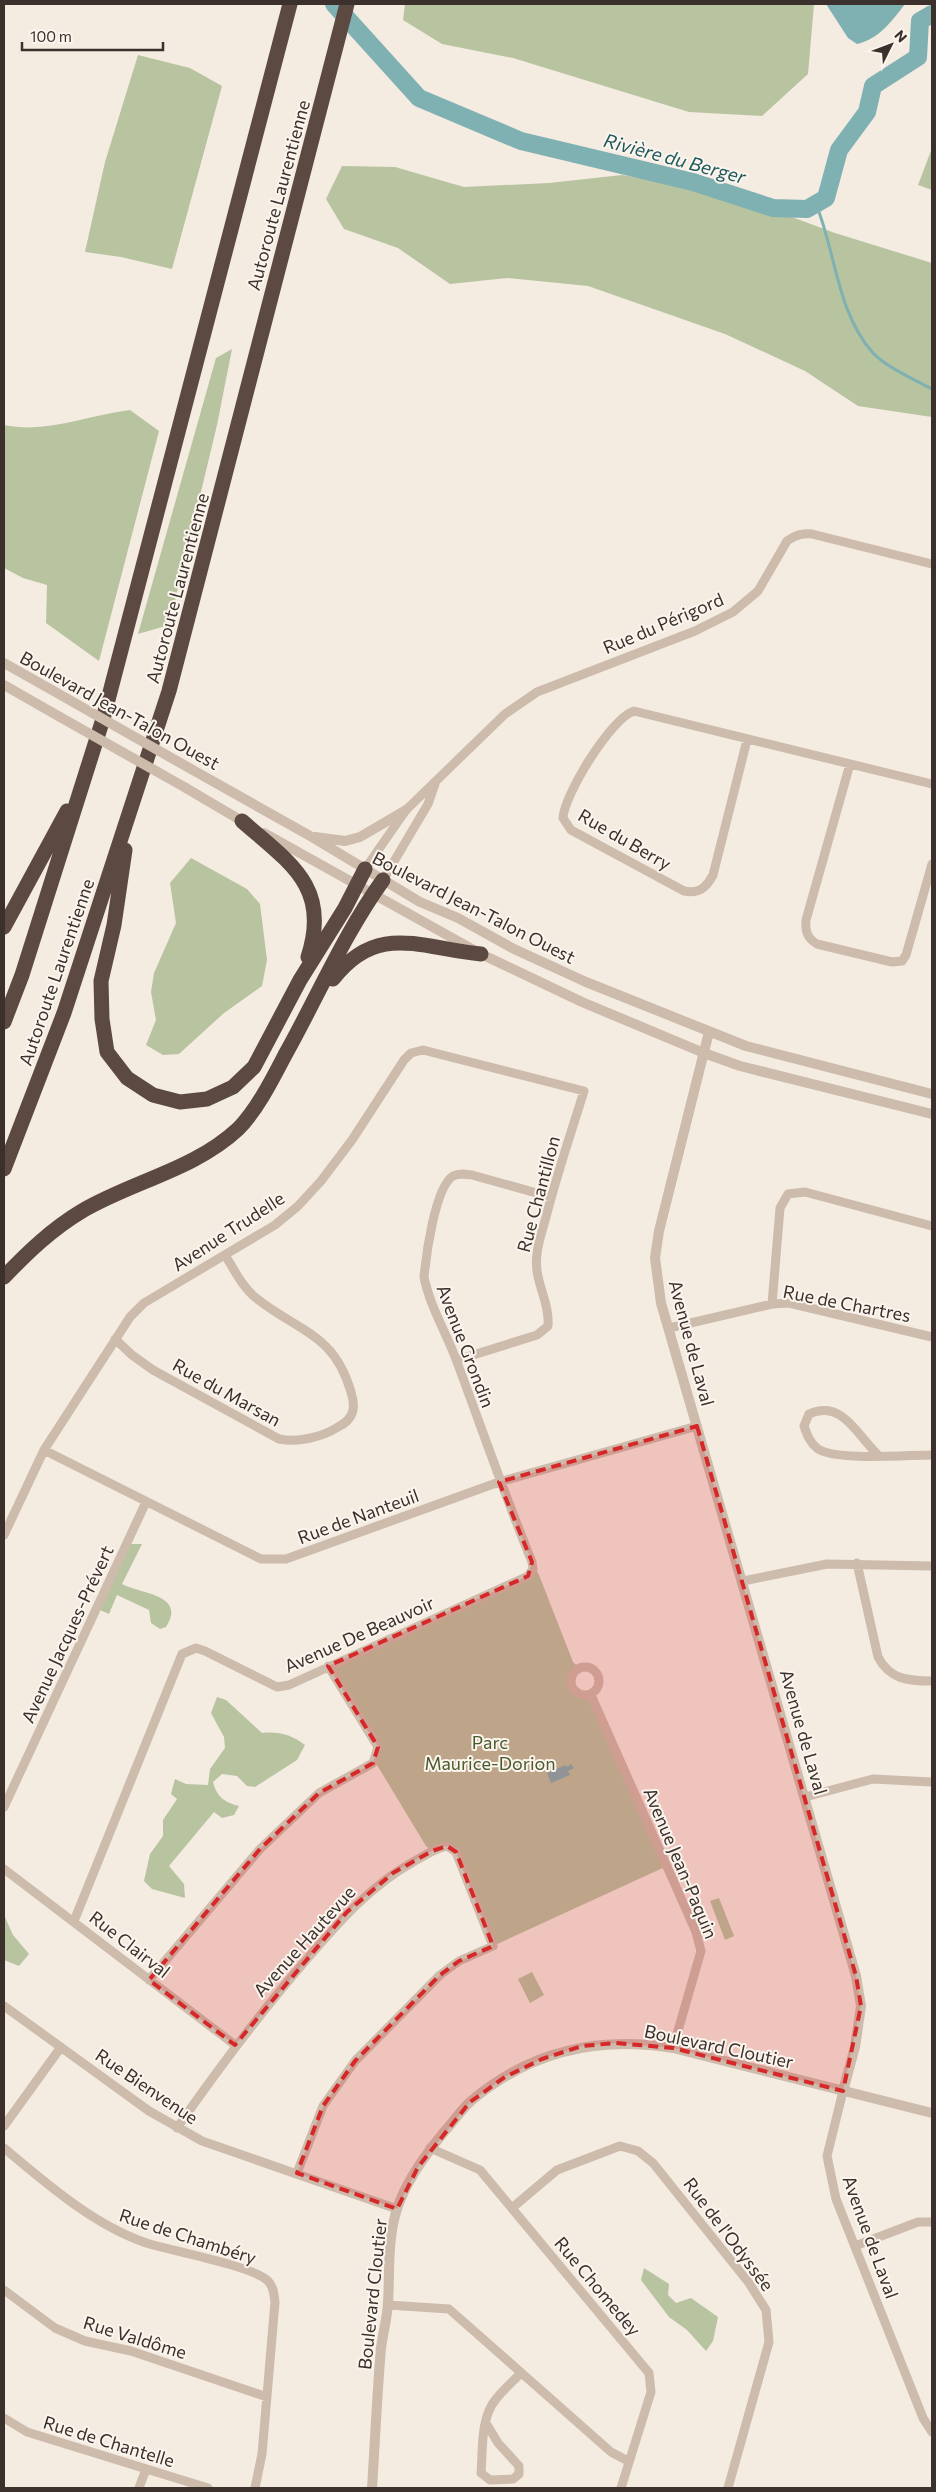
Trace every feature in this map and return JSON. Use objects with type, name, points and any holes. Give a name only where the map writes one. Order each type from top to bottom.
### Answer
[{"type":"highway","name":"Autoroute Laurentienne","points":[[4,1022],[22,975],[104,718],[290,4]]},
{"type":"highway","name":"Autoroute Laurentienne","points":[[4,1169],[64,1013],[169,691],[347,4]]},
{"type":"highway","points":[[4,926],[84,779]]},
{"type":"highway","points":[[132,806],[114,925],[101,981],[102,1018],[107,1052],[127,1078],[153,1095],[180,1102],[207,1099],[233,1087],[254,1067],[300,980],[357,885],[364,869]]},
{"type":"highway","points":[[242,821],[290,863],[306,883],[314,903],[316,927],[300,980]]},
{"type":"highway","points":[[4,1276],[42,1238],[82,1211],[134,1186],[195,1161],[239,1128],[267,1089],[373,894],[383,880]]},
{"type":"highway","points":[[312,1006],[351,959],[390,943],[410,942],[432,945],[454,952],[480,954]]},
{"type":"street","name":"Rue du Périgord","points":[[364,869],[406,810],[505,714],[537,692],[696,631],[733,612],[758,591],[787,541],[794,536],[803,533],[812,534],[932,564]]},
{"type":"street","name":"Boulevard Jean-Talon Ouest","points":[[4,663],[312,837],[420,902],[458,918],[514,949],[586,982],[746,1046],[932,1094]]},
{"type":"street","name":"Boulevard Jean-Talon Ouest","points":[[4,685],[480,954],[582,1002],[740,1066],[932,1114]]},
{"type":"street","name":"Rue du Berry","points":[[747,740],[713,876],[701,890],[693,893],[684,892],[571,830],[562,818],[565,804],[596,749],[626,713],[634,711],[932,784]]},
{"type":"street","points":[[850,764],[806,920],[806,934],[817,944],[892,962],[902,961],[906,955],[932,864]]},
{"type":"street","name":"Rue du Périgord","points":[[383,880],[428,804],[435,783]]},
{"type":"street","points":[[312,837],[345,841],[360,837],[406,810]]},
{"type":"street","name":"Avenue de Laval","points":[[710,1032],[659,1231],[655,1258],[660,1303],[669,1328],[806,1797],[856,1976],[861,2006],[855,2046],[827,2156],[836,2199],[922,2418],[932,2432]]},
{"type":"street","name":"Avenue Trudelle","points":[[4,1535],[44,1450],[130,1317],[144,1304],[275,1225],[298,1206],[321,1181],[352,1140],[404,1060],[411,1053],[423,1050],[436,1052],[584,1091]]},
{"type":"street","name":"Rue Chantillon","points":[[456,1360],[536,1335],[548,1326],[549,1314],[539,1288],[536,1271],[537,1254],[584,1091]]},
{"type":"street","name":"Avenue Grondin","points":[[499,1482],[456,1360],[426,1290],[424,1277],[441,1191],[447,1182],[460,1174],[472,1175],[552,1197]]},
{"type":"street","points":[[772,1304],[780,1208],[788,1194],[806,1192],[932,1226]]},
{"type":"street","name":"Rue du Marsan","points":[[115,1339],[132,1355],[153,1370],[279,1439],[300,1440],[343,1424],[353,1413],[354,1403],[340,1362],[314,1335],[255,1298],[246,1289],[225,1255]]},
{"type":"street","name":"Rue de Chartres","points":[[669,1328],[772,1304],[789,1303],[932,1337]]},
{"type":"street","points":[[878,1455],[847,1419],[840,1414],[831,1410],[818,1410],[809,1414],[804,1426],[809,1440],[817,1448],[828,1454],[846,1457],[932,1455]]},
{"type":"street","name":"Rue de Nanteuil","points":[[44,1450],[261,1559],[286,1559],[499,1482],[697,1426]]},
{"type":"street","name":"Avenue De Beauvoir","points":[[74,1922],[182,1654],[196,1648],[206,1651],[277,1687],[289,1685],[528,1576],[533,1569],[532,1562],[499,1482]]},
{"type":"street","name":"Avenue Jacques-Prévert","points":[[4,1807],[146,1502]]},
{"type":"street","points":[[743,1581],[827,1564],[857,1563],[932,1566]]},
{"type":"street","points":[[857,1563],[878,1657],[882,1665],[897,1677],[909,1681],[932,1681]]},
{"type":"street","points":[[149,1980],[260,1849],[319,1793],[373,1763],[378,1747],[328,1666]]},
{"type":"street","name":"Avenue Jean-Paquin","points":[[591,1695],[696,1932],[701,1952],[673,2048]]},
{"type":"street","points":[[806,1797],[873,1779],[932,1782]]},
{"type":"street","name":"Avenue Hautevue","points":[[177,2128],[235,2045],[274,1996],[347,1912],[393,1873],[441,1847],[447,1846],[456,1852],[493,1946],[459,1960],[440,1975],[356,2061],[323,2106],[297,2174]]},
{"type":"street","name":"Rue Clairval","points":[[4,1868],[235,2045]]},
{"type":"street","name":"Rue Bienvenue","points":[[4,2006],[149,2111],[202,2141],[397,2209]]},
{"type":"street","name":"Boulevard Cloutier","points":[[372,2488],[381,2346],[388,2305],[389,2257],[397,2209],[418,2167],[430,2148],[470,2102],[505,2077],[542,2059],[582,2046],[616,2043],[673,2048],[932,2113]]},
{"type":"street","points":[[4,2126],[61,2047]]},
{"type":"street","name":"Rue de l'Odyssée","points":[[512,2208],[557,2170],[620,2146],[638,2151],[653,2163],[748,2283],[766,2310],[769,2342],[728,2488]]},
{"type":"street","name":"Rue de Chambéry","points":[[4,2148],[108,2227],[150,2244],[247,2270],[268,2281],[273,2289],[275,2302],[262,2454],[255,2488]]},
{"type":"street","name":"Rue Chomedey","points":[[430,2148],[480,2170],[649,2372],[651,2392],[621,2488]]},
{"type":"street","points":[[855,2246],[918,2222],[932,2222]]},
{"type":"street","name":"Rue Valdôme","points":[[4,2290],[55,2328],[85,2340],[131,2351],[267,2397]]},
{"type":"street","points":[[388,2305],[449,2309],[611,2452],[628,2461]]},
{"type":"street","points":[[486,2423],[498,2443],[518,2466],[519,2474],[513,2479],[490,2480],[481,2473],[486,2423],[495,2400],[520,2373]]},
{"type":"street","name":"Rue de Chantelle","points":[[4,2418],[27,2432],[208,2488]]},
{"type":"street","points":[[139,2488],[146,2469]]},
{"type":"highlighted area","points":[[697,1426],[856,1976],[861,2006],[843,2091],[673,2048],[616,2043],[582,2046],[542,2059],[505,2077],[470,2102],[418,2167],[397,2209],[297,2173],[323,2106],[355,2061],[440,1975],[459,1961],[493,1946],[456,1852],[447,1846],[432,1851],[393,1873],[347,1912],[235,2045],[149,1980],[260,1849],[319,1793],[373,1763],[378,1747],[328,1666],[528,1576],[532,1562],[499,1482]]},
{"type":"green space","points":[[405,4],[814,4],[808,74],[762,116],[689,112],[513,58],[442,44],[403,20]]},
{"type":"green space","points":[[138,55],[190,68],[222,86],[172,269],[121,257],[85,252],[105,162]]},
{"type":"green space","points":[[932,148],[932,190],[918,185]]},
{"type":"green space","points":[[342,166],[395,167],[464,187],[549,183],[622,175],[724,192],[835,233],[932,263],[932,417],[858,406],[805,371],[725,334],[588,286],[507,278],[450,284],[398,248],[344,229],[326,199]]},
{"type":"green space","points":[[232,349],[217,425],[169,625],[138,634],[216,358]]},
{"type":"green space","points":[[130,410],[159,431],[99,661],[46,623],[47,585],[23,578],[4,568],[4,425],[20,427],[51,426]]},
{"type":"green space","points":[[191,858],[247,889],[260,904],[267,960],[262,986],[224,1013],[179,1054],[163,1055],[146,1045],[156,1020],[151,992],[154,973],[176,923],[170,883]]},
{"type":"green space","points":[[130,1544],[142,1544],[122,1584],[159,1597],[166,1602],[171,1608],[171,1616],[166,1627],[160,1629],[151,1623],[149,1610],[117,1595],[109,1614],[100,1610]]},
{"type":"green space","name":"Parc Maurice-Dorion","points":[[532,1562],[539,1575],[573,1662],[579,1668],[572,1674],[571,1685],[577,1694],[587,1696],[667,1866],[493,1946],[456,1852],[447,1846],[432,1851],[426,1846],[374,1760],[378,1747],[328,1666],[525,1579]]},
{"type":"green space","points":[[217,1697],[226,1700],[262,1733],[285,1734],[305,1745],[297,1760],[255,1787],[247,1786],[237,1776],[222,1774],[213,1782],[222,1798],[229,1803],[239,1806],[234,1815],[222,1818],[214,1812],[169,1866],[184,1884],[185,1898],[152,1889],[144,1881],[150,1854],[163,1836],[163,1820],[177,1799],[171,1794],[175,1779],[186,1784],[208,1785],[210,1769],[225,1748],[224,1737],[211,1713]]},
{"type":"green space","points":[[719,1898],[734,1936],[725,1940],[710,1901]]},
{"type":"green space","points":[[4,1915],[13,1935],[29,1954],[19,1966],[4,1960]]},
{"type":"green space","points":[[532,1972],[544,1995],[530,2003],[518,1979]]},
{"type":"green space","points":[[644,2268],[669,2284],[668,2295],[676,2303],[691,2298],[718,2317],[713,2341],[706,2351],[687,2330],[669,2317],[641,2280]]},
{"type":"water","points":[[826,4],[905,4],[890,23],[878,34],[865,42],[857,44],[848,38]]},
{"type":"water","points":[[571,1764],[574,1768],[568,1771],[570,1775],[551,1783],[547,1773]]},
{"type":"waterway","name":"Rivière du Berger","points":[[334,4],[419,98],[521,141],[693,182],[773,208],[807,209],[826,198],[839,150],[867,112],[873,86],[918,57],[920,21],[932,14]]},
{"type":"waterway","points":[[816,204],[844,301],[861,337],[873,353],[885,363],[932,389]]}]
